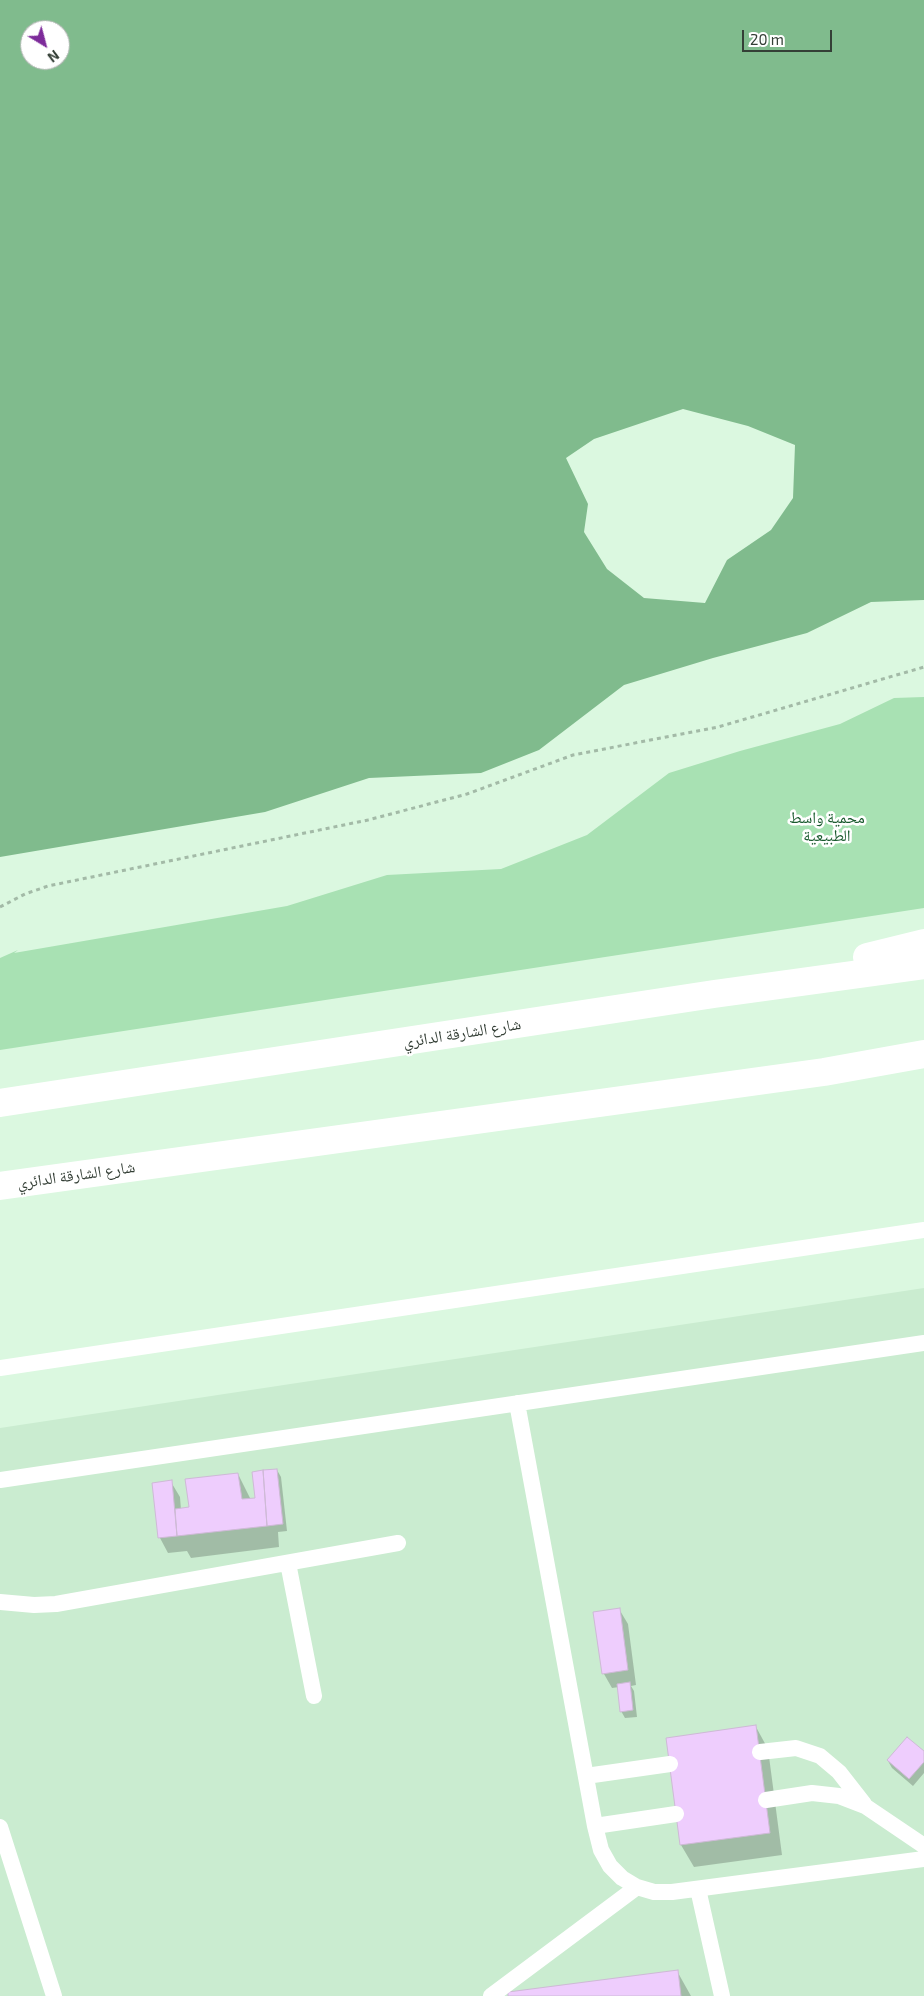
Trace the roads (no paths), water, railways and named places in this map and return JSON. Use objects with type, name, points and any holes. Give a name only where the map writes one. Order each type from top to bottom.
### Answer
[{"type":"highway","points":[[714,994],[924,943]]},
{"type":"highway","name":"شارع الشارقة الدائري","points":[[0,1103],[714,994],[924,965]]},
{"type":"highway","name":"شارع الشارقة الدائري","points":[[0,1186],[824,1072],[924,1054]]},
{"type":"highway","points":[[824,1072],[924,1071]]},
{"type":"lane","points":[[0,1368],[924,1230]]},
{"type":"lane","points":[[0,1480],[924,1343]]},
{"type":"lane","points":[[517,1403],[596,1826],[601,1850],[610,1866],[622,1878],[638,1887],[654,1892],[672,1892],[924,1858]]},
{"type":"lane","points":[[0,1602],[34,1605],[56,1604],[398,1543]]},
{"type":"lane","points":[[288,1563],[314,1696]]},
{"type":"lane","points":[[760,1752],[796,1748],[820,1756],[839,1772],[865,1806]]},
{"type":"lane","points":[[586,1776],[670,1764]]},
{"type":"lane","points":[[766,1800],[812,1793],[826,1793],[839,1796],[865,1806],[924,1846]]},
{"type":"lane","points":[[596,1826],[676,1814]]},
{"type":"lane","points":[[0,1827],[54,1996]]},
{"type":"lane","points":[[491,1996],[638,1887]]},
{"type":"lane","points":[[698,1889],[722,1996]]},
{"type":"park label","name":"محمية واسط الطبيعية","points":[[827,827]]}]
